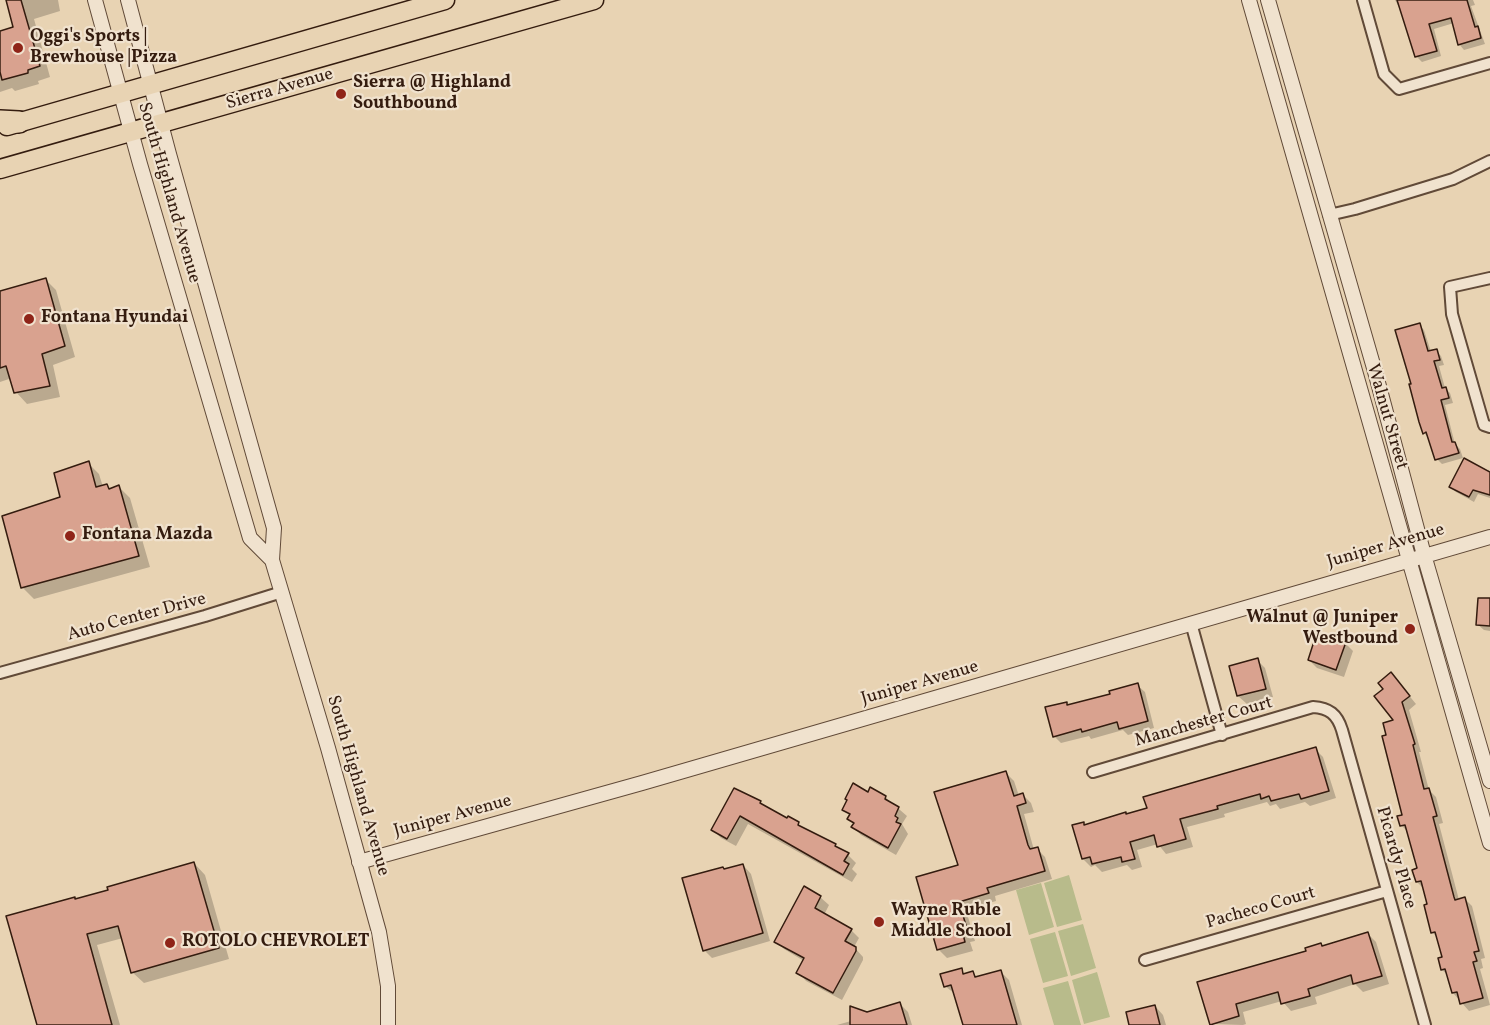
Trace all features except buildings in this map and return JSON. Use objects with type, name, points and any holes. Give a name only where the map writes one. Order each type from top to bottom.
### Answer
[{"type":"main road","points":[[6,124],[445,0]]},
{"type":"main road","name":"Sierra Avenue","points":[[0,170],[594,0]]},
{"type":"street","name":"South Highland Avenue","points":[[95,0],[249,538],[272,560]]},
{"type":"street","name":"South Highland Avenue","points":[[128,0],[274,528],[272,560],[379,932],[388,986],[388,1025]]},
{"type":"street","name":"Walnut Street","points":[[1249,0],[1490,843]]},
{"type":"street","name":"Walnut Street","points":[[1268,0],[1490,781]]},
{"type":"street","points":[[1363,0],[1384,74],[1399,89],[1490,63]]},
{"type":"street","points":[[1329,214],[1355,209],[1453,179],[1490,161]]},
{"type":"street","points":[[1487,426],[1452,314],[1450,287],[1490,278]]},
{"type":"street","name":"Juniper Avenue","points":[[359,861],[664,777],[1490,537]]},
{"type":"street","name":"Auto Center Drive","points":[[0,673],[206,616],[282,592]]},
{"type":"street","points":[[1191,623],[1222,735]]},
{"type":"street","name":"Manchester Court","points":[[1093,772],[1313,707],[1324,708]]},
{"type":"street","name":"Picardy Place","points":[[1324,708],[1333,712],[1339,720],[1425,1025]]},
{"type":"street","name":"Pacheco Court","points":[[1145,960],[1387,891]]},
{"type":"green space","points":[[1069,875],[1082,920],[1057,927],[1044,883]]},
{"type":"green space","points":[[1041,883],[1054,927],[1029,935],[1016,890]]},
{"type":"green space","points":[[1083,924],[1096,968],[1071,976],[1058,931]]},
{"type":"green space","points":[[1055,932],[1068,976],[1043,983],[1030,939]]},
{"type":"green space","points":[[1097,972],[1110,1017],[1084,1024],[1072,980]]},
{"type":"green space","points":[[1068,981],[1081,1025],[1054,1025],[1043,988]]},
{"type":"place","name":"Oggi's Sports | Brewhouse |Pizza","points":[[18,48]]},
{"type":"place","name":"Sierra @ Highland Southbound","points":[[341,94]]},
{"type":"place","name":"Fontana Hyundai","points":[[29,319]]},
{"type":"place","name":"Fontana Mazda","points":[[70,536]]},
{"type":"place","name":"Walnut @ Juniper Westbound","points":[[1410,629]]},
{"type":"place","name":"Wayne Ruble Middle School","points":[[879,922]]},
{"type":"place","name":"ROTOLO CHEVROLET","points":[[170,943]]}]
